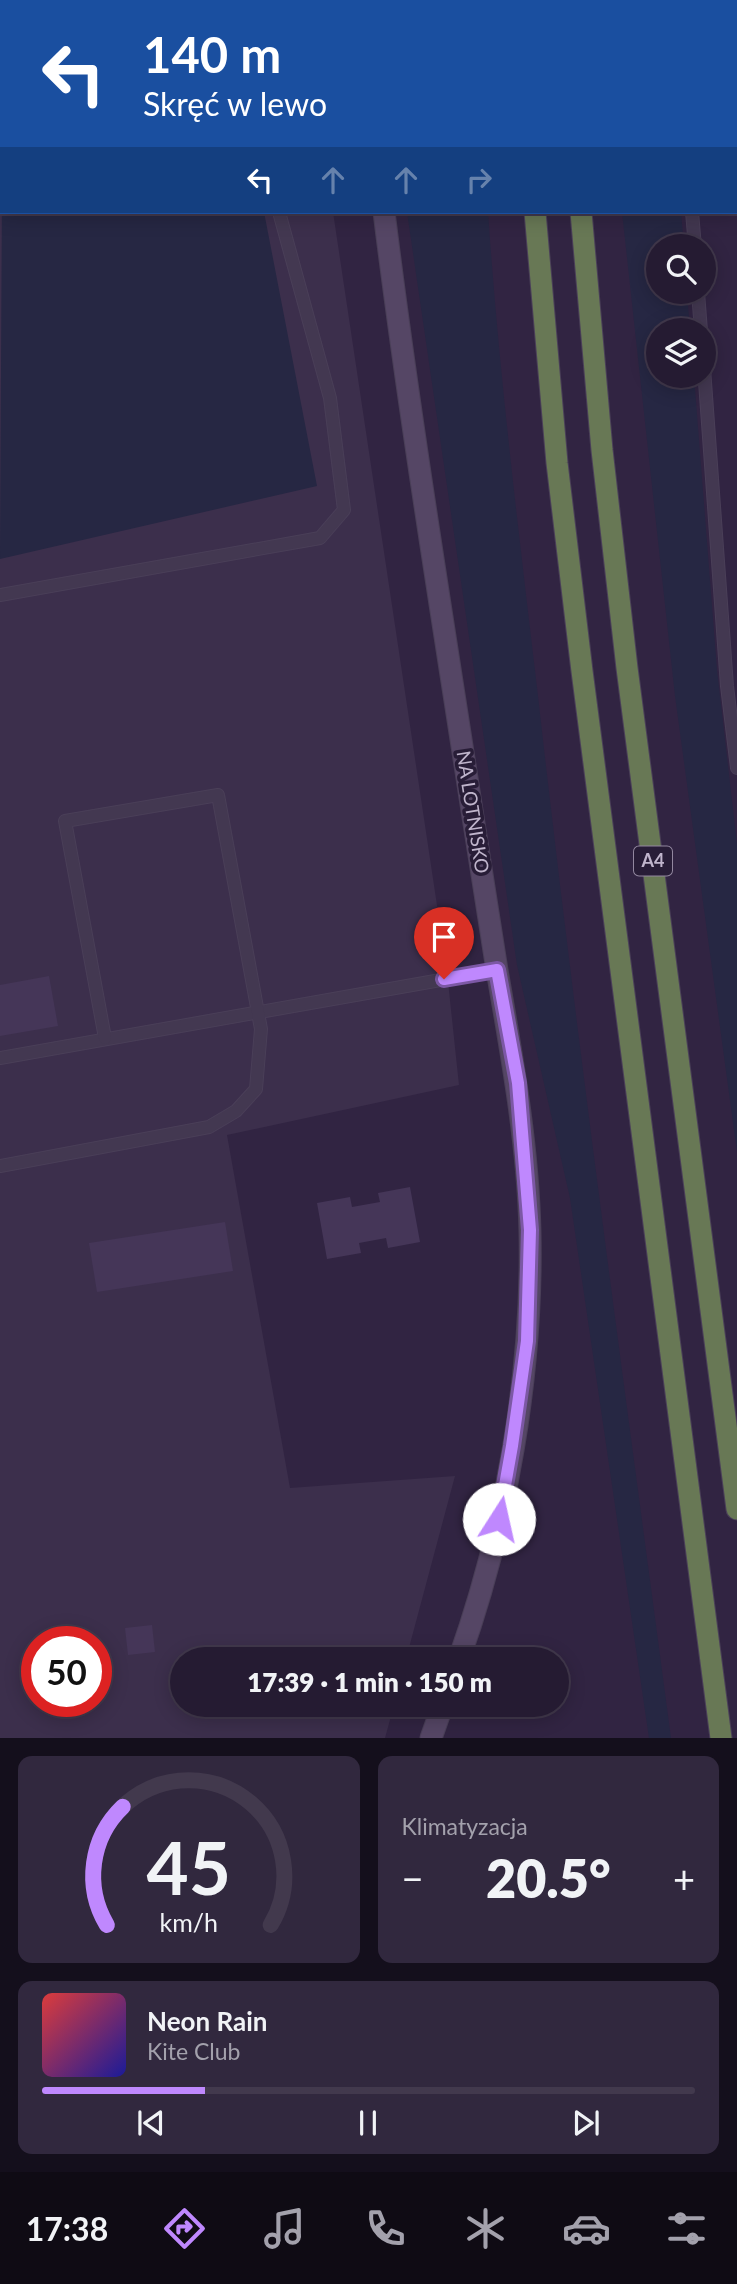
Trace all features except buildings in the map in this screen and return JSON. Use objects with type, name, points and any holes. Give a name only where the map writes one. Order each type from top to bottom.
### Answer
[{"type":"highway","name":"A4","points":[[535,214],[557,463],[582,671],[721,1738]]},
{"type":"highway","name":"A4","points":[[581,214],[601,450],[737,1509]]},
{"type":"main road","name":"NA LOTNISKO","points":[[384,214],[400,344],[497,970],[518,1083],[530,1230],[529,1300],[521,1388],[494,1544],[476,1613],[463,1647]]},
{"type":"main road","points":[[431,1738],[438,1717]]},
{"type":"lane","points":[[0,595],[320,538],[344,510],[330,398],[280,214]]},
{"type":"lane","points":[[692,214],[694,234]]},
{"type":"lane","points":[[705,388],[727,687],[737,768]]},
{"type":"lane","points":[[0,1166],[209,1127],[236,1111],[256,1088],[261,1029],[218,795],[65,821],[105,1038]]},
{"type":"lane","points":[[0,1058],[497,970]]},
{"type":"shaded area","points":[[0,214],[333,214],[447,972],[459,1085],[227,1135],[290,1488],[455,1476],[409,1647],[170,1647],[170,1717],[391,1717],[385,1738],[0,1738]]},
{"type":"shaded area","points":[[2,214],[264,214],[317,486],[0,559]]},
{"type":"shaded area","points":[[407,214],[488,214],[510,454],[553,826],[671,1738],[649,1738],[570,1198],[517,965]]},
{"type":"shaded area","points":[[622,214],[681,214],[683,234],[646,234],[646,304],[688,304],[689,318],[646,318],[646,388],[695,388],[717,670],[737,844],[737,1152],[675,696]]},
{"type":"route","points":[[444,979],[497,970],[518,1083],[530,1230],[529,1300],[521,1388],[499,1519]]}]
